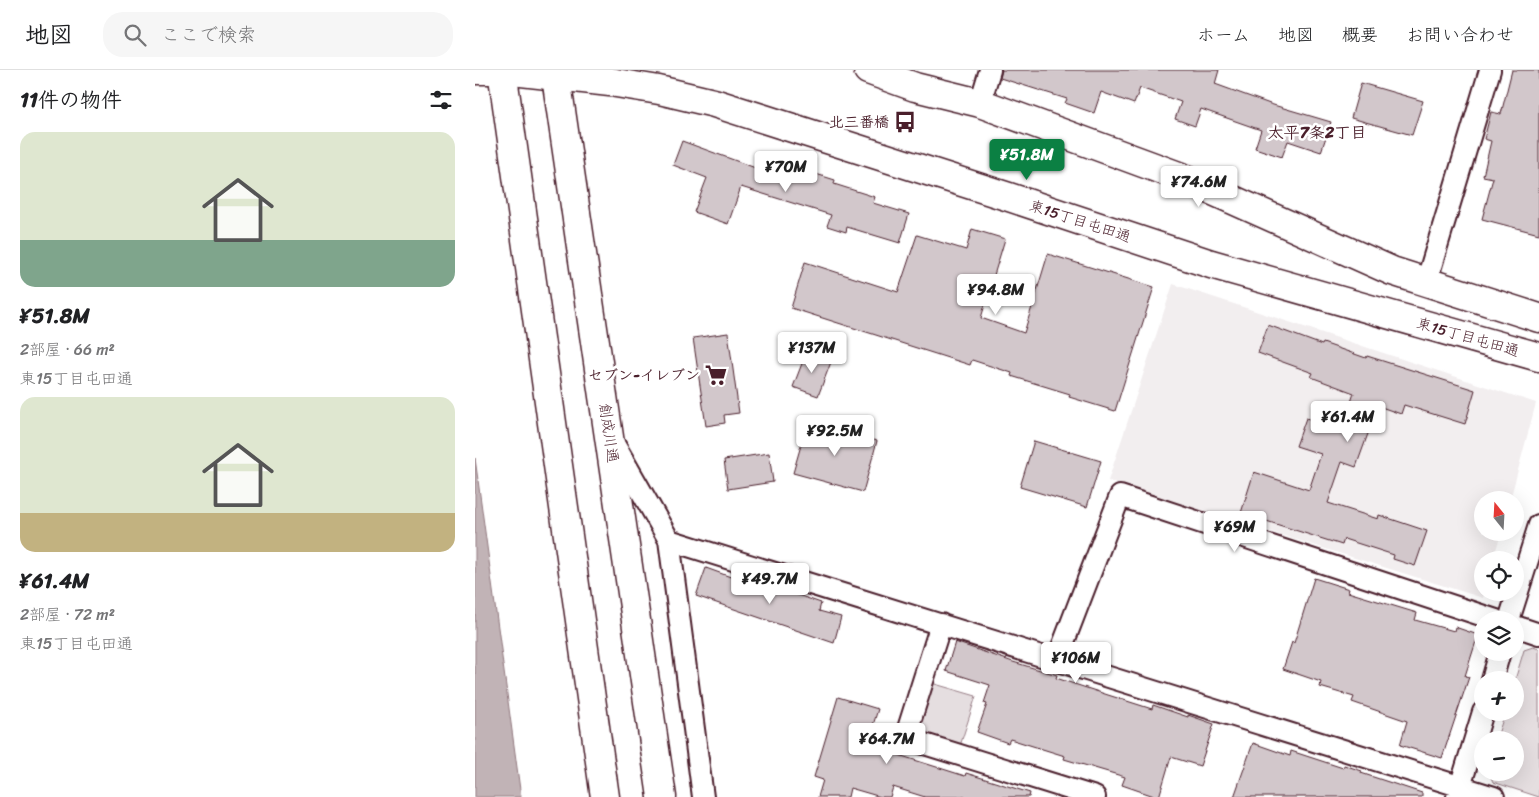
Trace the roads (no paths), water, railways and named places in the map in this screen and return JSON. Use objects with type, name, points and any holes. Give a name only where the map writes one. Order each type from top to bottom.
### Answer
[{"type":"main road","name":"東15丁目屯田通","points":[[475,70],[555,73],[649,88],[715,103],[1211,264],[1539,357]]},
{"type":"main road","points":[[502,70],[605,797]]},
{"type":"main road","points":[[868,70],[915,87],[980,103],[1184,178],[1392,271],[1539,318]]},
{"type":"main road","name":"創成川通","points":[[555,73],[662,797]]},
{"type":"street","points":[[980,103],[990,70]]},
{"type":"street","points":[[1426,282],[1490,70]]},
{"type":"street","points":[[609,434],[669,540],[703,797]]},
{"type":"street","points":[[1057,660],[1120,496],[1474,613]]},
{"type":"street","points":[[1512,611],[1539,525]]},
{"type":"street","points":[[669,540],[1057,660],[1459,792],[1494,797]]},
{"type":"street","points":[[941,624],[905,738],[1095,797]]},
{"type":"street","points":[[1524,629],[1539,634]]},
{"type":"street","points":[[1459,792],[1480,721]]},
{"type":"place","name":"北三番橋","points":[[905,122]]},
{"type":"place","name":"セブン-イレブン","points":[[716,375]]},
{"type":"district","name":"太平7条2丁目","points":[[1317,132]]}]
